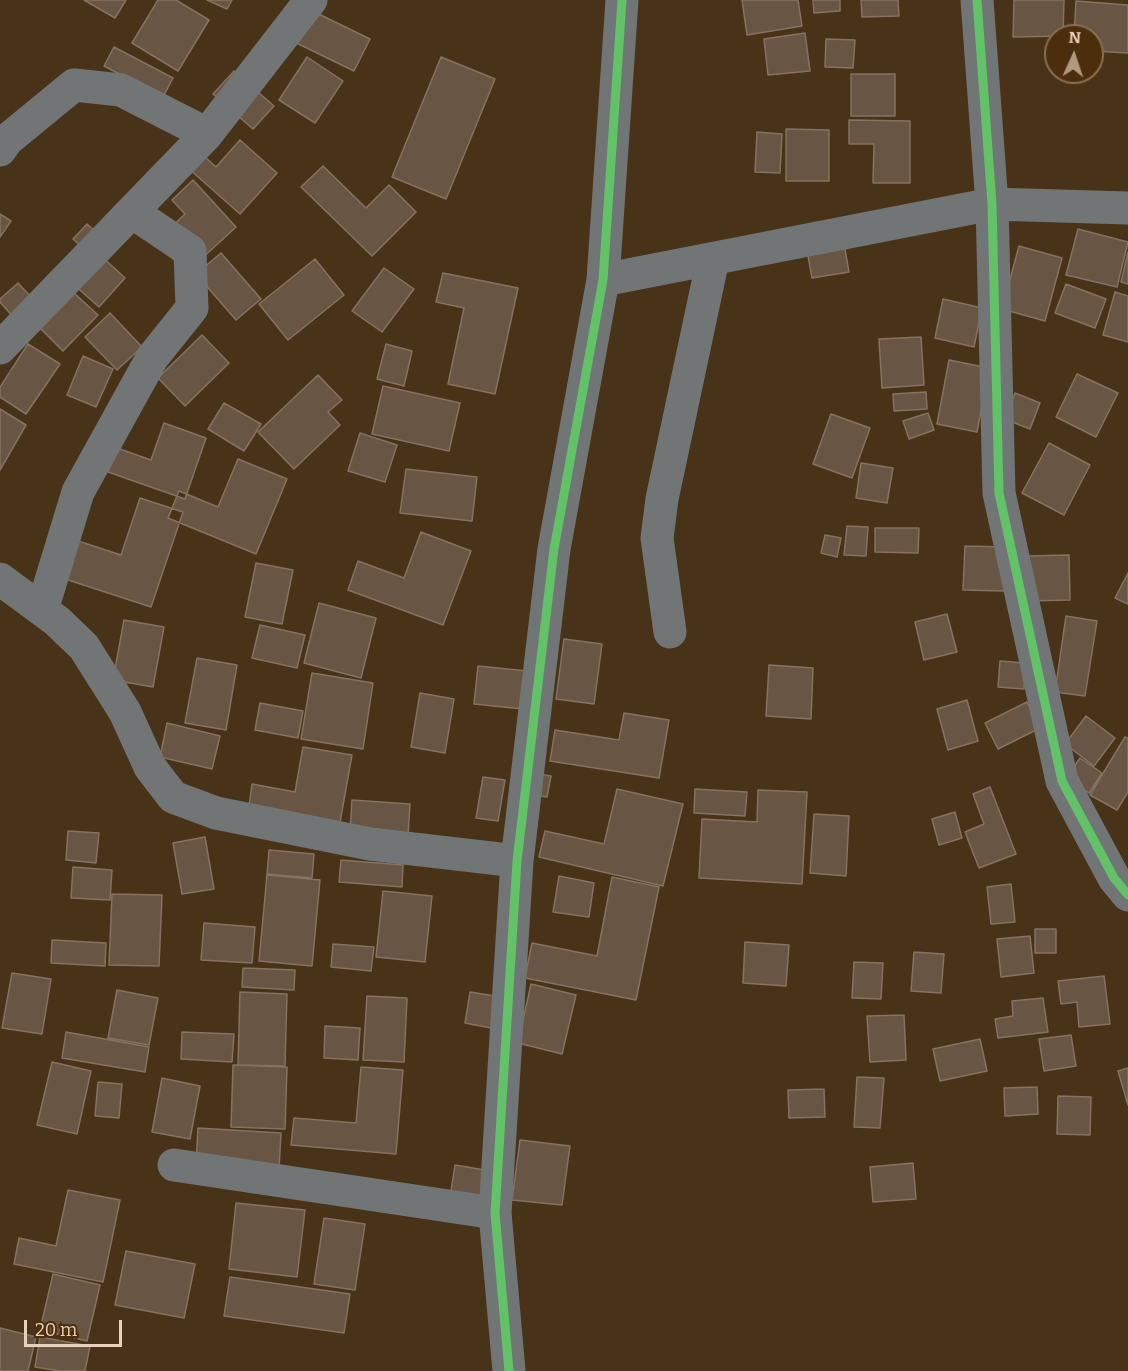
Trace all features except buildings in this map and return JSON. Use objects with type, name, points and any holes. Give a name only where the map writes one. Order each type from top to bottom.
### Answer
[{"type":"street","points":[[0,348],[207,134],[311,0]]},
{"type":"street","points":[[509,1371],[495,1213],[517,861],[554,549],[603,280],[622,0]]},
{"type":"street","points":[[977,0],[992,204],[999,493],[1062,781],[1114,878],[1128,895]]},
{"type":"street","points":[[0,150],[7,141],[74,85],[121,90],[207,134]]},
{"type":"street","points":[[603,280],[992,204],[1128,208]]},
{"type":"street","points":[[42,610],[78,492],[152,358],[192,308],[190,251],[132,212]]},
{"type":"street","points":[[670,632],[657,538],[659,519],[713,259]]},
{"type":"street","points":[[0,579],[57,621],[84,647],[125,712],[150,767],[174,796],[216,813],[370,844],[517,861]]},
{"type":"street","points":[[174,1165],[495,1213]]},
{"type":"cycle path","points":[[509,1371],[495,1213],[517,861],[554,549],[603,280],[622,0]]},
{"type":"cycle path","points":[[977,0],[992,204],[999,493],[1062,781],[1114,878],[1128,895]]}]
